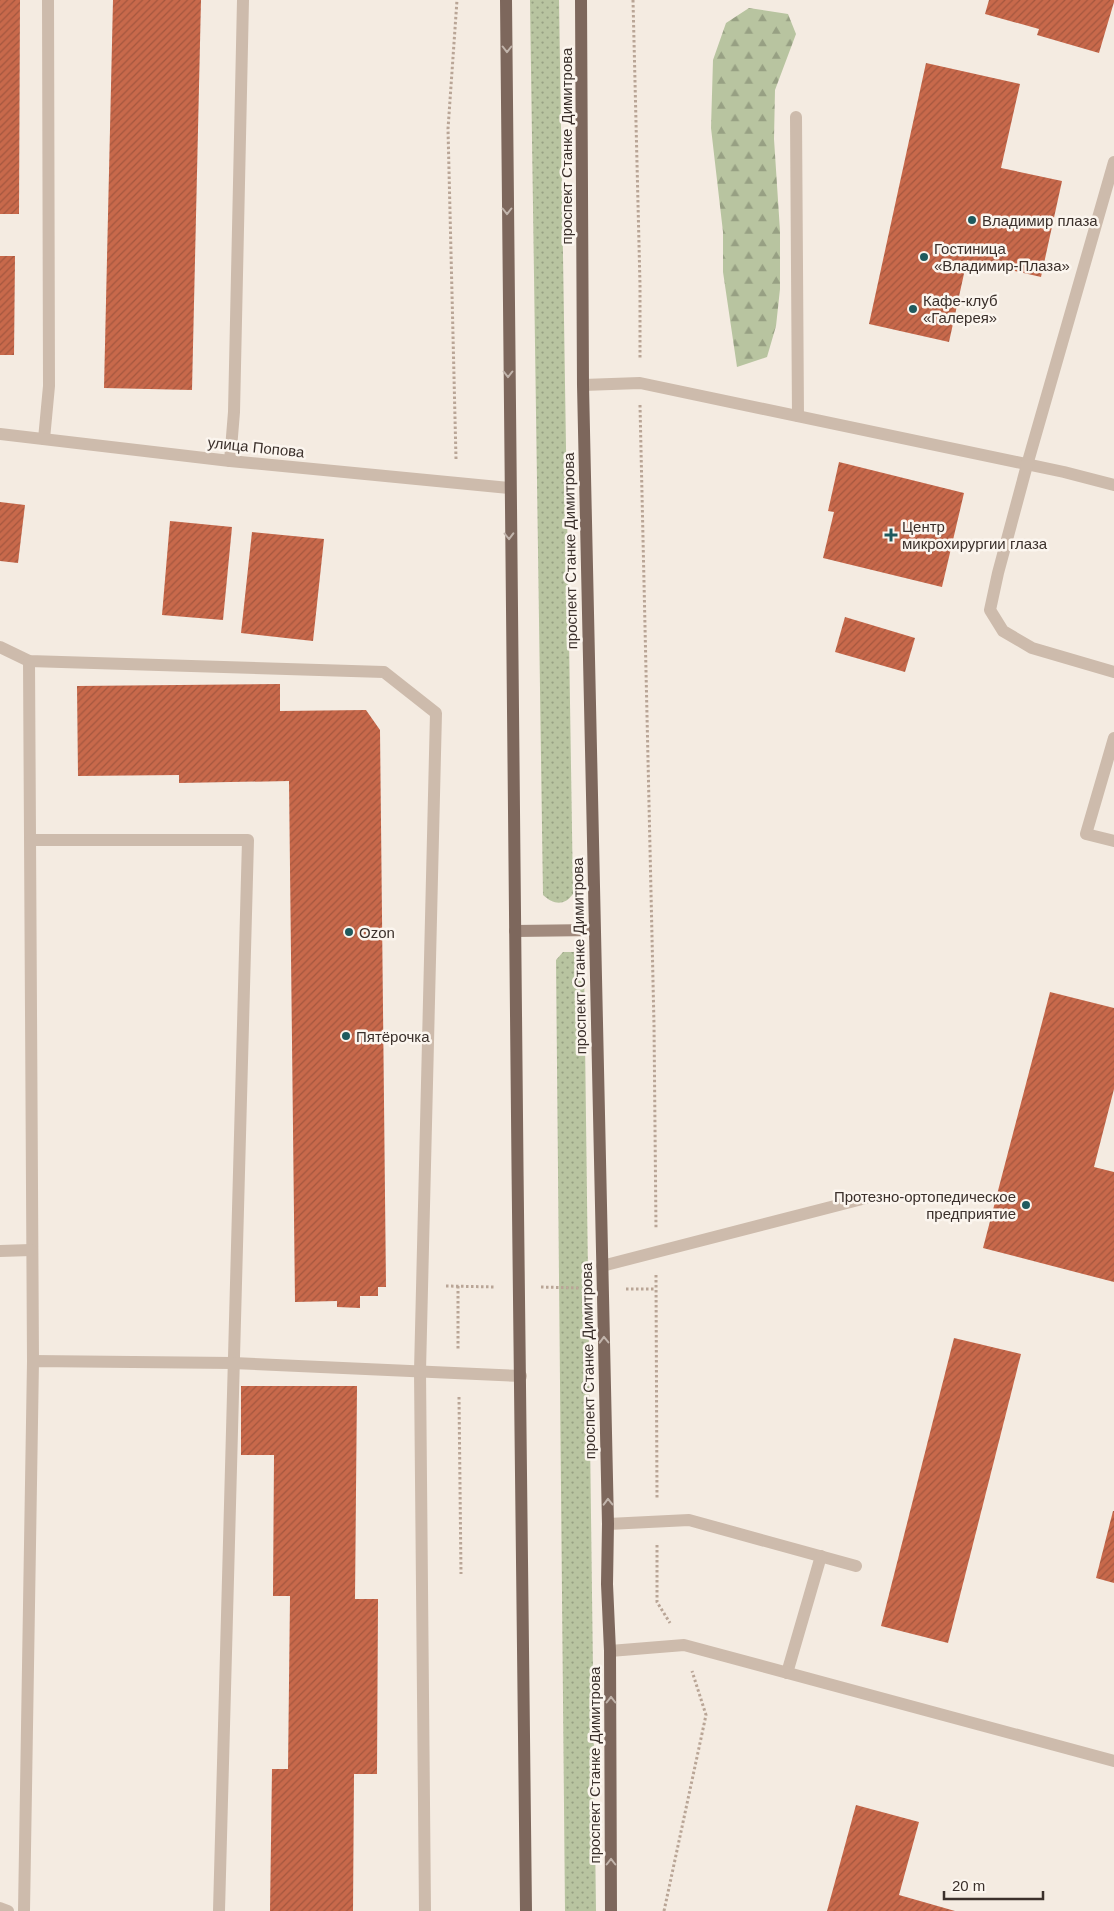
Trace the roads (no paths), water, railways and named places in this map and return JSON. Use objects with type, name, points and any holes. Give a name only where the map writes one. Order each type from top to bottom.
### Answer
[{"type":"main road","points":[[506,0],[509,488],[526,1911]]},
{"type":"main road","name":"проспект Станке Димитрова","points":[[581,0],[583,386],[608,1524],[611,1911]]},
{"type":"main road","points":[[515,931],[594,930]]},
{"type":"street","points":[[44,439],[49,386],[48,0]]},
{"type":"street","points":[[230,461],[234,403],[243,0]]},
{"type":"street","points":[[796,117],[798,416]]},
{"type":"street","points":[[1114,162],[1027,465],[998,572],[990,610],[1003,631],[1032,648],[1114,672]]},
{"type":"street","points":[[583,386],[640,383],[1114,485]]},
{"type":"street","name":"улица Попова","points":[[0,434],[230,461],[509,488]]},
{"type":"street","points":[[0,647],[29,661],[384,672],[436,713],[420,1371],[425,1911]]},
{"type":"street","points":[[24,1911],[33,1361],[31,1250],[32,840],[29,661]]},
{"type":"street","points":[[1114,738],[1086,834],[1114,841]]},
{"type":"street","points":[[32,840],[248,840],[219,1911]]},
{"type":"street","points":[[602,1266],[866,1198]]},
{"type":"street","points":[[0,1251],[31,1250]]},
{"type":"street","points":[[33,1361],[233,1363],[521,1376]]},
{"type":"street","points":[[608,1524],[689,1520],[856,1566]]},
{"type":"street","points":[[787,1673],[821,1556]]},
{"type":"street","points":[[610,1651],[684,1645],[1114,1761]]},
{"type":"street","points":[[0,1908],[8,1911]]},
{"type":"place","name":"Владимир плаза","points":[[972,220]]},
{"type":"place","name":"Гостиница «Владимир-Плаза»","points":[[924,257]]},
{"type":"place","name":"Кафе-клуб «Галерея»","points":[[913,309]]},
{"type":"place","name":"Центр микрохирургии глаза","points":[[891,535]]},
{"type":"place","name":"Ozon","points":[[349,932]]},
{"type":"place","name":"Пятёрочка","points":[[346,1036]]},
{"type":"place","name":"Протезно-ортопедическое предприятие","points":[[1026,1205]]}]
